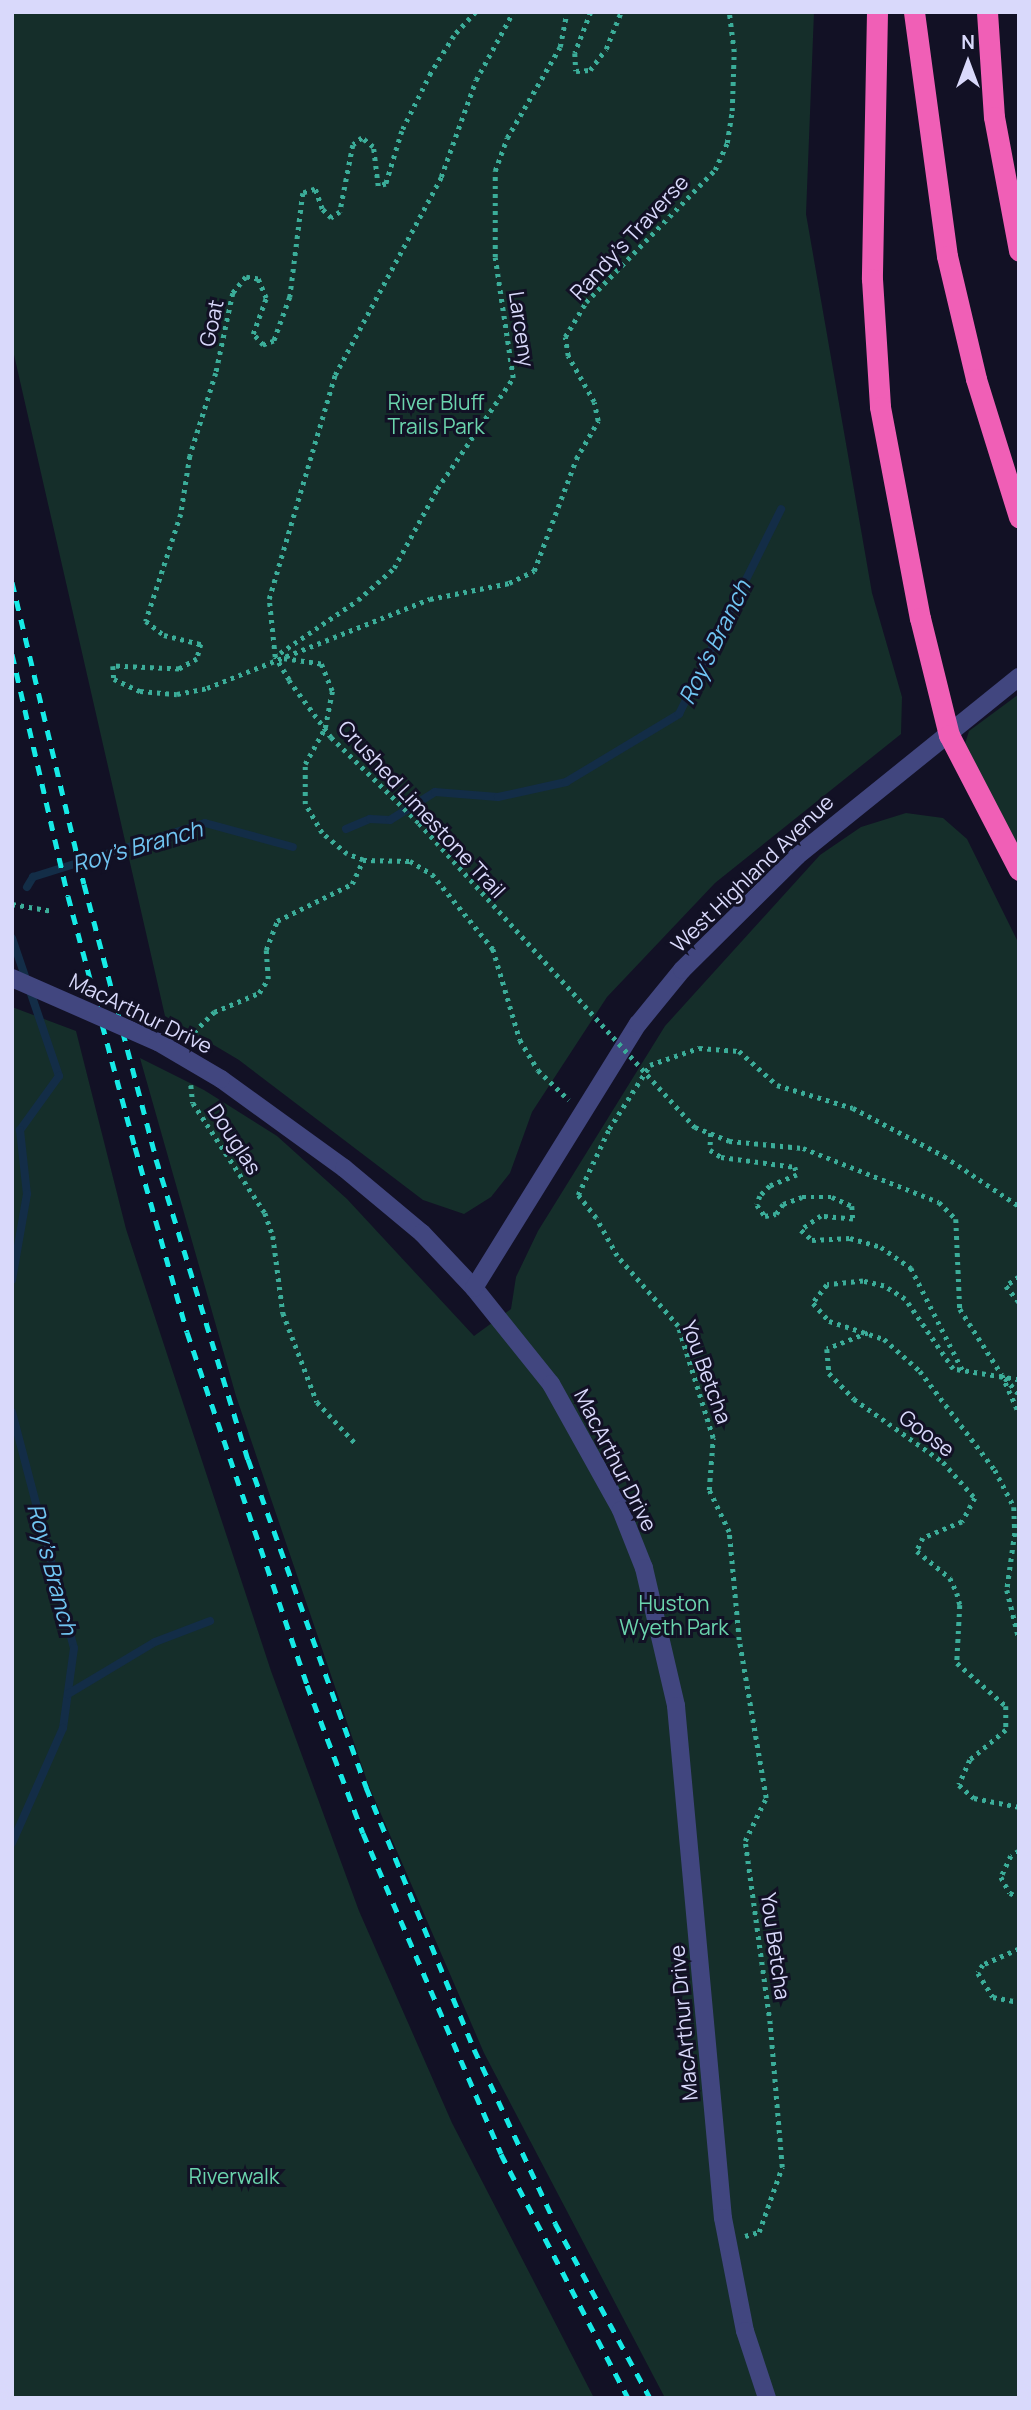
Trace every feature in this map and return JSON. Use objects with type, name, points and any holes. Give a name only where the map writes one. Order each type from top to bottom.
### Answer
[{"type":"highway","points":[[877,12],[872,279],[880,407],[920,618],[949,735],[1019,870]]},
{"type":"highway","points":[[914,12],[927,138],[947,256],[976,379],[1019,517]]},
{"type":"highway","points":[[987,12],[994,117],[1019,251]]},
{"type":"street","name":"West Highland Avenue","points":[[474,1288],[638,1024],[729,920],[869,794],[949,735],[1019,677]]},
{"type":"street","name":"MacArthur Drive","points":[[12,978],[158,1042],[221,1079],[344,1168],[422,1233],[474,1288],[551,1384],[621,1510],[644,1568],[676,1706],[728,2242],[745,2331],[767,2398]]},
{"type":"path","name":"Goat","points":[[275,657],[207,688],[177,694],[140,691],[114,679],[113,666],[179,668],[197,659],[201,643],[164,635],[146,621],[181,514],[190,456],[216,373],[233,293],[246,277],[258,279],[266,298],[253,334],[263,345],[274,341],[290,296],[303,193],[315,189],[322,209],[331,218],[340,212],[353,145],[362,138],[373,147],[378,186],[386,184],[402,131],[430,73],[454,36],[476,12]]},
{"type":"path","name":"Crushed Limestone Trail","points":[[513,12],[476,80],[441,177],[335,375],[269,599],[275,657],[325,728],[419,824],[695,1127],[729,1141],[803,1148],[939,1202],[956,1219],[960,1309],[1002,1375],[1019,1413]]},
{"type":"path","name":"Larceny","points":[[275,657],[358,600],[394,568],[437,489],[513,378],[494,244],[495,171],[508,138],[560,47],[567,12]]},
{"type":"path","points":[[591,12],[575,53],[576,71],[590,69],[606,49],[621,12]]},
{"type":"path","name":"Randy's Traverse","points":[[275,657],[430,600],[509,583],[534,571],[576,459],[598,421],[594,402],[568,356],[565,337],[586,302],[715,170],[727,143],[732,111],[734,52],[729,12]]},
{"type":"path","points":[[275,657],[321,664],[332,691],[325,728],[305,764],[305,804],[322,832],[347,854],[363,860],[410,861],[432,874],[493,950],[520,1040],[538,1070],[581,1112],[609,1129]]},
{"type":"path","points":[[189,1049],[188,1035],[214,1012],[259,993],[268,979],[266,950],[277,921],[352,884],[363,860]]},
{"type":"path","points":[[12,904],[52,911]]},
{"type":"path","name":"You Betcha","points":[[728,2242],[759,2232],[782,2166],[770,2024],[745,1841],[766,1798],[738,1640],[729,1532],[709,1490],[713,1438],[678,1326],[617,1256],[596,1217],[578,1195],[609,1129],[650,1065],[699,1048],[739,1051],[776,1085],[853,1108],[944,1156],[1019,1206]]},
{"type":"path","name":"Douglas","points":[[191,1076],[193,1103],[265,1213],[273,1236],[283,1313],[317,1402],[357,1445]]},
{"type":"path","points":[[711,1133],[710,1150],[721,1157],[795,1167],[797,1175],[770,1186],[760,1196],[757,1205],[765,1216],[802,1197],[832,1197],[852,1206],[853,1219],[821,1216],[800,1230],[811,1240],[850,1238],[881,1247],[911,1268],[963,1372]]},
{"type":"path","points":[[1019,1277],[1006,1286],[1019,1302]]},
{"type":"path","points":[[1019,1380],[1002,1375],[953,1369],[905,1299],[884,1286],[863,1281],[827,1285],[814,1303],[829,1321],[884,1339],[920,1371],[995,1469],[1014,1507],[1015,1532],[1007,1590],[1019,1639]]},
{"type":"path","name":"Goose","points":[[869,1333],[827,1349],[829,1373],[854,1399],[943,1462],[975,1498],[962,1522],[923,1538],[917,1551],[950,1578],[957,1592],[960,1605],[957,1663],[1006,1706],[1006,1730],[970,1760],[959,1785],[974,1798],[1019,1807]]},
{"type":"path","points":[[1002,1375],[1019,1394]]},
{"type":"path","points":[[1019,1851],[1011,1856],[1001,1877],[1010,1893],[1019,1898]]},
{"type":"path","points":[[1019,1949],[983,1965],[978,1973],[993,1997],[1019,2002]]},
{"type":"green space","name":"River Bluff Trails Park","points":[[12,12],[814,12],[806,214],[872,593],[902,697],[901,734],[715,883],[607,997],[532,1112],[510,1173],[491,1197],[464,1214],[423,1200],[239,1060],[165,1016],[12,346]]},
{"type":"green space","points":[[1019,694],[1019,879],[964,747],[969,731]]},
{"type":"green space","name":"Huston Wyeth Park","points":[[906,813],[943,818],[967,839],[1019,944],[1019,2398],[665,2398],[484,2053],[368,1784],[236,1396],[140,1058],[204,1090],[277,1136],[347,1199],[474,1336],[511,1309],[516,1277],[538,1231],[665,1026],[820,855],[861,827]]},
{"type":"green space","name":"Riverwalk","points":[[12,1007],[76,1031],[126,1229],[271,1671],[359,1911],[452,2123],[594,2398],[12,2398]]},
{"type":"waterway","name":"Roy's Branch","points":[[346,829],[370,819],[390,820],[435,792],[498,797],[566,782],[679,714],[781,509]]},
{"type":"waterway","name":"Roy's Branch","points":[[27,887],[33,877],[205,823],[293,847]]},
{"type":"waterway","name":"Roy's Branch","points":[[12,938],[59,1076],[20,1130],[27,1194],[12,1280]]},
{"type":"waterway","name":"Roy's Branch","points":[[12,1412],[74,1648],[63,1728],[12,1843]]},
{"type":"waterway","points":[[68,1694],[155,1642],[210,1621]]},
{"type":"railway","points":[[12,582],[84,884],[156,1159],[248,1459],[366,1787],[474,2049],[555,2223],[650,2398]]},
{"type":"railway","points":[[12,654],[68,896],[187,1332],[307,1685],[363,1833],[501,2154],[628,2398]]}]
